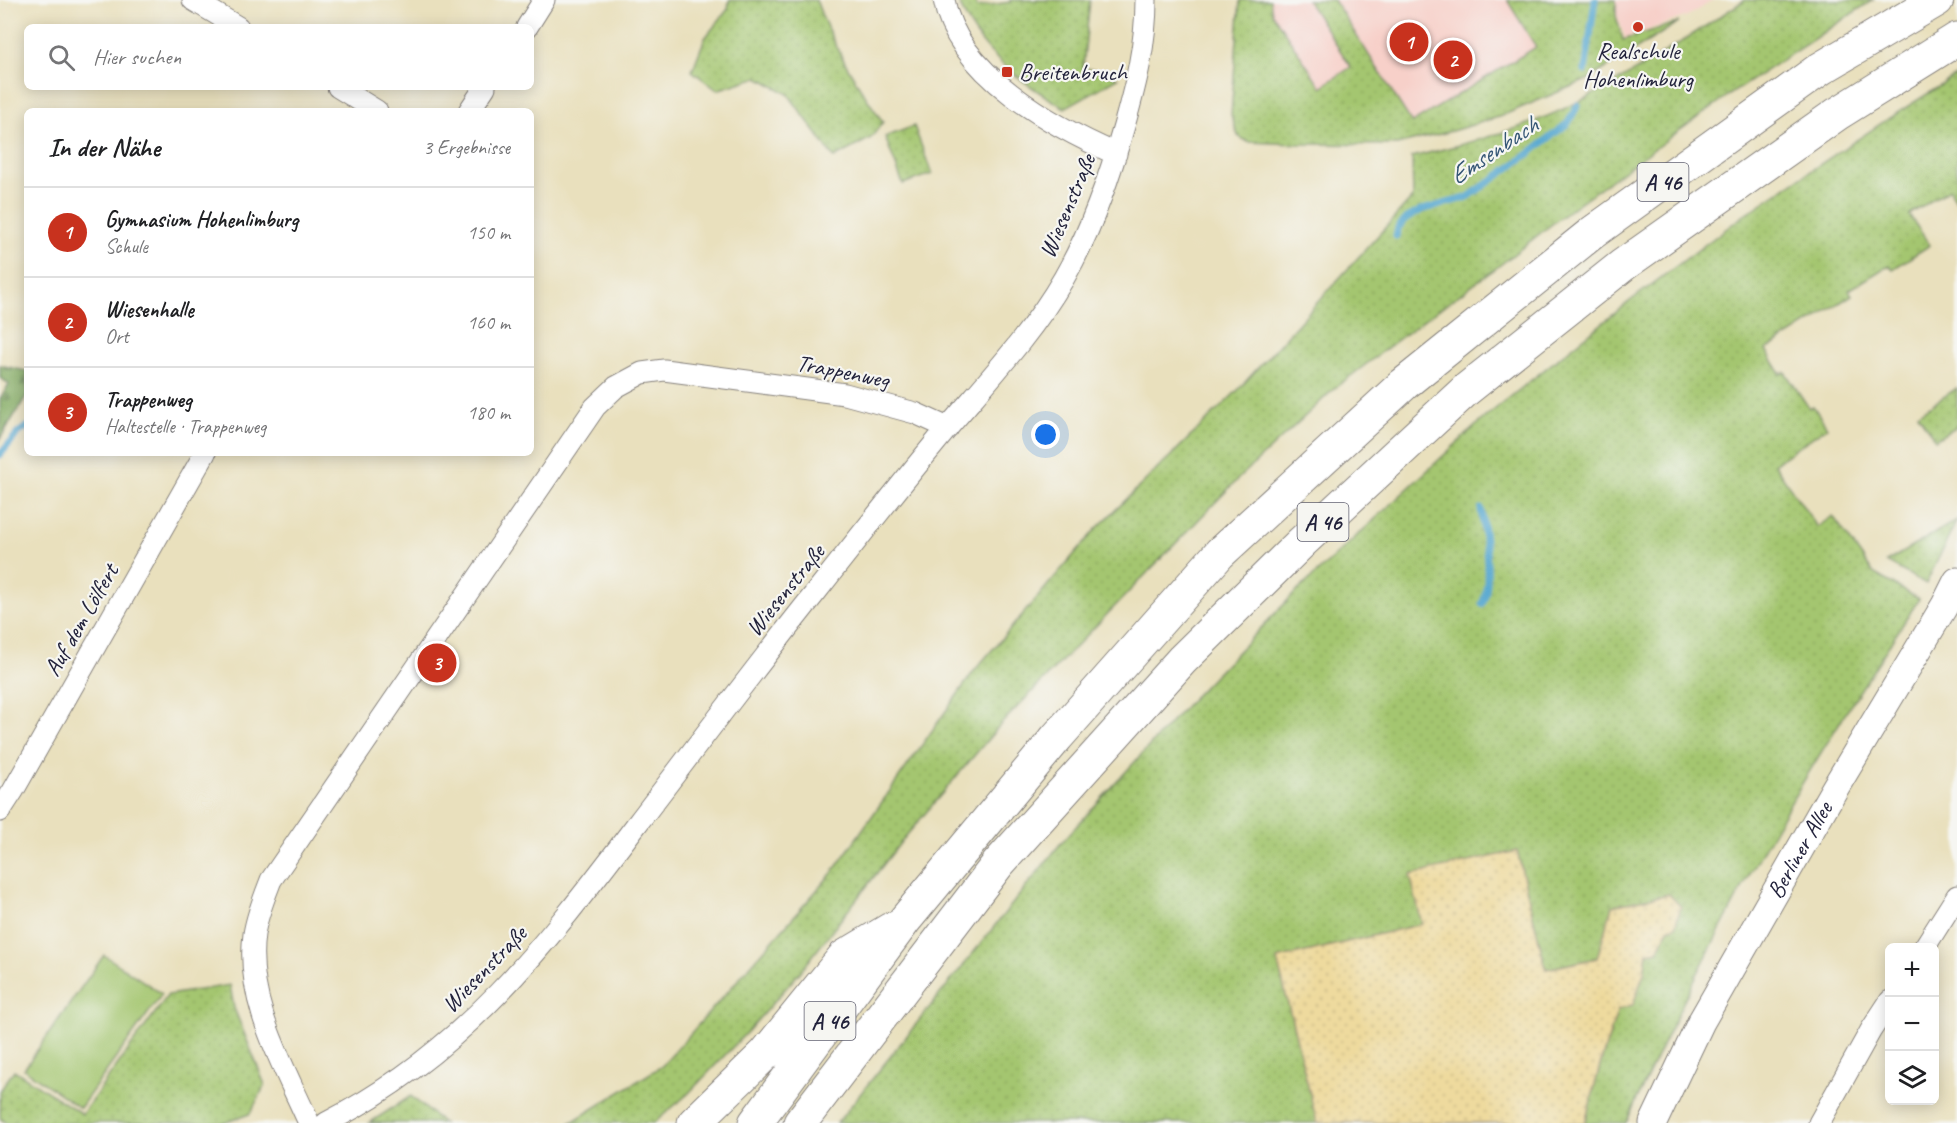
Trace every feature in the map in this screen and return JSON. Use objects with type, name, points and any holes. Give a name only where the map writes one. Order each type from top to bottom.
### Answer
[{"type":"highway","name":"A 46","points":[[755,1123],[905,920],[1057,737],[1220,553],[1404,384],[1592,233],[1811,75],[1937,0]]},
{"type":"highway","name":"A 46","points":[[800,1123],[998,864],[1182,660],[1302,542],[1467,389],[1623,265],[1837,114],[1957,39]]},
{"type":"highway","points":[[694,1123],[766,1053],[844,957],[905,920]]},
{"type":"street","points":[[193,0],[233,24]]},
{"type":"street","points":[[528,24],[544,0]]},
{"type":"street","points":[[944,0],[946,11],[966,50],[1005,91],[1068,131],[1116,154]]},
{"type":"street","name":"Wiesenstraße","points":[[326,1123],[358,1107],[425,1062],[497,996],[571,913],[766,654],[948,428],[1014,350],[1055,293],[1083,243],[1100,201],[1136,83],[1146,28],[1146,0]]},
{"type":"street","points":[[343,90],[372,108]]},
{"type":"street","points":[[470,108],[483,90]]},
{"type":"street","name":"Trappenweg","points":[[309,1123],[261,1011],[256,988],[253,964],[254,934],[271,880],[595,407],[616,387],[642,373],[664,370],[845,394],[897,407],[948,428]]},
{"type":"street","name":"Auf dem Lölfert","points":[[0,811],[203,456]]},
{"type":"street","name":"Berliner Allee","points":[[1653,1123],[1701,1022],[1957,581]]},
{"type":"street","points":[[1927,943],[1957,896]]},
{"type":"street","points":[[1819,1123],[1885,1009]]},
{"type":"shaded area","points":[[1240,0],[1586,0],[1539,101],[1499,117],[1397,145],[1248,142],[1238,136],[1231,115]]},
{"type":"shaded area","name":"Realschule Hohenlimburg","points":[[1617,0],[1714,0],[1687,16],[1625,38],[1617,14]]},
{"type":"green space","points":[[729,0],[816,0],[845,64],[883,122],[871,138],[834,158],[788,94],[758,77],[717,90],[692,71],[705,38],[728,9]]},
{"type":"green space","points":[[958,0],[975,0],[977,7],[1010,2],[1010,0],[1090,0],[1083,68],[1104,71],[1118,78],[1065,108],[1016,76],[988,50],[976,35]]},
{"type":"green space","points":[[1240,0],[1270,0],[1272,13],[1321,87],[1351,67],[1307,0],[1334,0],[1412,123],[1536,47],[1507,0],[1616,0],[1616,16],[1623,40],[1679,22],[1589,79],[1499,117],[1452,131],[1397,145],[1248,142],[1238,136],[1231,115]]},
{"type":"green space","points":[[1745,0],[1873,0],[1729,95],[1575,206],[1495,269],[1335,388],[1238,479],[1001,724],[901,842],[801,971],[688,1094],[654,1123],[570,1123],[662,1066],[832,873],[974,671],[1096,529],[1237,391],[1413,197],[1412,157],[1508,131],[1581,101],[1665,52]]},
{"type":"green space","points":[[1957,75],[1957,201],[1949,189],[1909,215],[1930,245],[1893,269],[1889,265],[1849,290],[1852,295],[1766,350],[1781,374],[1785,372],[1809,408],[1813,406],[1827,427],[1774,464],[1817,527],[1833,516],[1873,573],[1919,599],[1789,805],[1752,870],[1696,977],[1626,1123],[1585,1123],[1618,1009],[1644,973],[1647,953],[1658,951],[1681,907],[1597,958],[1546,969],[1517,851],[1422,924],[1277,959],[1318,1123],[837,1123],[1061,843],[1192,699],[1293,595],[1484,418],[1630,301],[1743,216]]},
{"type":"green space","points":[[914,126],[932,174],[903,184],[885,137]]},
{"type":"green space","points":[[0,365],[24,370],[24,400],[0,439],[0,399],[9,384],[0,378]]},
{"type":"green space","points":[[1957,388],[1957,426],[1935,440],[1918,414]]},
{"type":"green space","points":[[1957,520],[1926,584],[1886,562]]},
{"type":"green space","points":[[104,955],[162,994],[80,1108],[24,1069]]},
{"type":"green space","points":[[230,985],[234,1008],[265,1085],[250,1114],[224,1123],[7,1123],[0,1119],[0,1091],[14,1070],[82,1114],[168,995]]},
{"type":"green space","points":[[411,1096],[443,1123],[369,1123]]},
{"type":"sand","points":[[1517,851],[1546,969],[1597,958],[1612,906],[1669,894],[1681,907],[1675,927],[1668,929],[1658,951],[1647,953],[1644,973],[1633,1005],[1618,1009],[1585,1123],[1317,1123],[1277,959],[1422,924],[1410,875]]},
{"type":"waterway","name":"Emsenbach","points":[[1585,71],[1595,0]]},
{"type":"waterway","name":"Emsenbach","points":[[1396,236],[1398,228],[1407,218],[1422,210],[1468,197],[1526,156],[1568,123],[1578,105]]},
{"type":"waterway","points":[[0,455],[24,429]]},
{"type":"waterway","name":"Emsenbach","points":[[1481,509],[1487,571],[1482,604]]},
{"type":"place","name":"Realschule Hohenlimburg","points":[[1638,27]]},
{"type":"place","name":"Gymnasium Hohenlimburg","points":[[1409,42]]},
{"type":"place","name":"Wiesenhalle","points":[[1453,60]]},
{"type":"place","name":"Breitenbruch","points":[[1007,72]]},
{"type":"place","name":"Trappenweg","points":[[437,663]]}]
